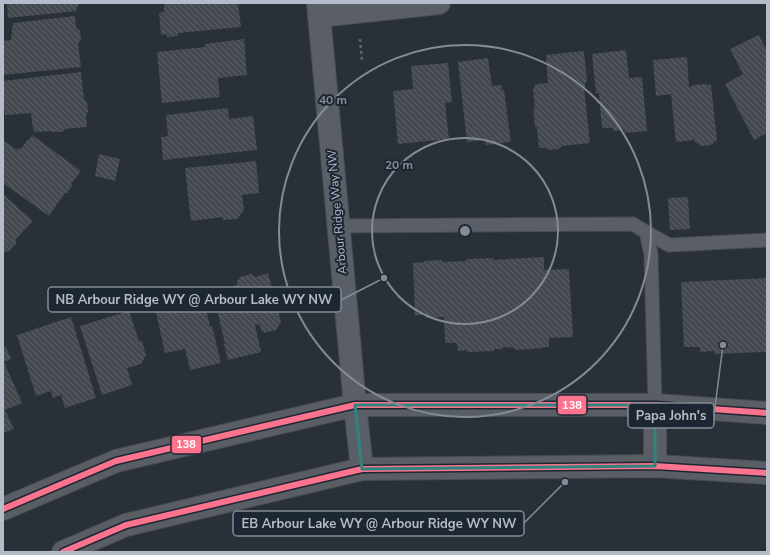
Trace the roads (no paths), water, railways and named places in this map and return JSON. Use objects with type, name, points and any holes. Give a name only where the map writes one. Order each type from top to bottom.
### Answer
[{"type":"street","points":[[318,9],[439,3]]},
{"type":"street","name":"Arbour Ridge Way NW","points":[[318,9],[362,469]]},
{"type":"street","points":[[3,509],[116,462],[355,405],[655,405],[767,414]]},
{"type":"street","points":[[655,405],[655,466]]},
{"type":"street","points":[[63,552],[126,525],[362,469],[655,466],[767,473]]},
{"type":"lane","points":[[339,226],[633,224],[669,245],[767,240]]},
{"type":"lane","points":[[646,232],[651,254],[655,405]]},
{"type":"place","name":"NB Arbour Ridge WY @ Arbour Lake WY NW","points":[[384,278]]},
{"type":"place","name":"Papa John's","points":[[723,345]]},
{"type":"place","name":"EB Arbour Lake WY @ Arbour Ridge WY NW","points":[[565,482]]}]
